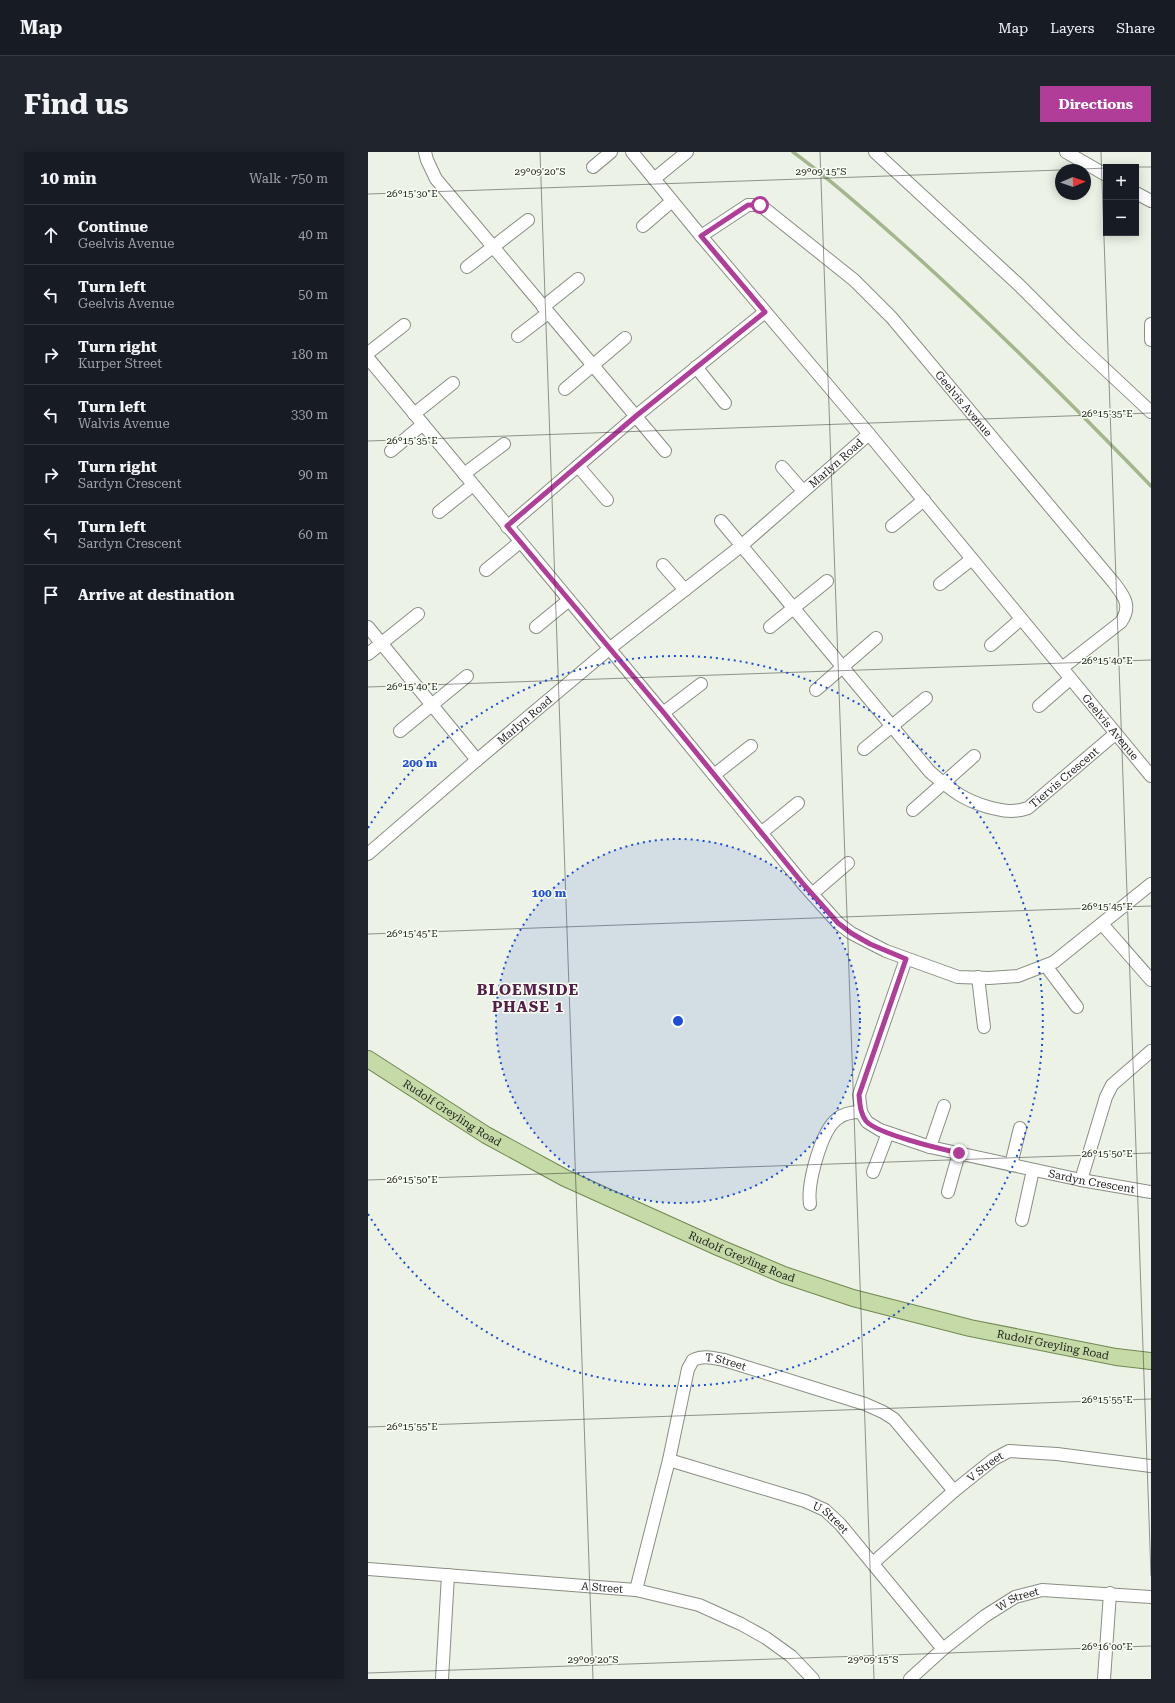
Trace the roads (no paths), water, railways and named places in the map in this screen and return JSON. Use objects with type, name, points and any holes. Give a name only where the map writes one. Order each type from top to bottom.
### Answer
[{"type":"main road","name":"Rudolf Greyling Road","points":[[368,1060],[486,1135],[565,1178],[720,1248],[784,1275],[853,1298],[970,1328],[1116,1357],[1151,1361]]},
{"type":"street","points":[[425,152],[436,179],[665,451]]},
{"type":"street","points":[[593,167],[611,152]]},
{"type":"street","name":"Geelvis Avenue","points":[[632,152],[924,500],[1151,776]]},
{"type":"street","points":[[654,179],[687,152]]},
{"type":"street","points":[[875,152],[1019,285],[1075,341],[1151,412]]},
{"type":"street","points":[[1066,152],[1103,173]]},
{"type":"street","points":[[1139,195],[1151,201]]},
{"type":"street","points":[[643,226],[672,201]]},
{"type":"street","name":"Geelvis Avenue","points":[[701,236],[748,205],[760,205],[854,280],[892,318],[1114,583],[1125,597],[1127,606],[1126,615],[1122,622],[1062,668]]},
{"type":"street","points":[[467,267],[528,220]]},
{"type":"street","points":[[518,336],[578,279]]},
{"type":"street","points":[[507,526],[636,416],[765,312]]},
{"type":"street","points":[[1151,324],[1151,340]]},
{"type":"street","points":[[368,353],[404,325]]},
{"type":"street","points":[[565,389],[625,338]]},
{"type":"street","points":[[368,358],[568,600],[664,713],[812,894],[838,923],[851,933],[870,944],[906,959],[958,977],[1018,976],[1054,962],[1151,884]]},
{"type":"street","points":[[696,368],[725,403]]},
{"type":"street","points":[[414,414],[453,383]]},
{"type":"street","points":[[391,451],[423,424]]},
{"type":"street","name":"Marlyn Road","points":[[368,854],[390,837],[477,760],[609,649],[741,546],[869,434]]},
{"type":"street","points":[[464,474],[504,444]]},
{"type":"street","points":[[578,466],[608,500]]},
{"type":"street","name":"Marlyn Road","points":[[782,467],[803,491]]},
{"type":"street","points":[[439,512],[473,485]]},
{"type":"street","points":[[892,526],[924,500]]},
{"type":"street","points":[[721,521],[741,546]]},
{"type":"street","points":[[486,570],[520,542]]},
{"type":"street","name":"Tiervis Crescent","points":[[741,546],[930,772],[954,792],[969,801],[1004,811],[1017,812],[1028,808],[1116,734]]},
{"type":"street","points":[[940,584],[972,559]]},
{"type":"street","points":[[663,565],[685,590]]},
{"type":"street","points":[[770,626],[827,581]]},
{"type":"street","points":[[536,627],[568,600]]},
{"type":"street","points":[[368,654],[418,614]]},
{"type":"street","points":[[991,644],[1021,619]]},
{"type":"street","points":[[368,627],[477,760]]},
{"type":"street","points":[[816,690],[876,638]]},
{"type":"street","points":[[400,731],[467,676]]},
{"type":"street","points":[[1039,706],[1070,679]]},
{"type":"street","points":[[664,713],[701,684]]},
{"type":"street","points":[[864,749],[926,698]]},
{"type":"street","points":[[714,774],[751,746]]},
{"type":"street","points":[[913,810],[974,756]]},
{"type":"street","points":[[762,833],[798,803]]},
{"type":"street","points":[[812,894],[848,863]]},
{"type":"street","points":[[1102,924],[1151,980]]},
{"type":"street","points":[[810,1204],[810,1181],[817,1156],[826,1133],[836,1119],[843,1115],[861,1112],[859,1095],[906,959]]},
{"type":"street","points":[[1046,966],[1077,1007]]},
{"type":"street","points":[[978,977],[984,1027]]},
{"type":"street","points":[[1081,1180],[1106,1097],[1112,1085],[1151,1050]]},
{"type":"street","points":[[930,1147],[944,1106]]},
{"type":"street","name":"Sardyn Crescent","points":[[861,1112],[867,1122],[888,1133],[930,1147],[1081,1180],[1151,1192]]},
{"type":"street","points":[[1011,1165],[1020,1128]]},
{"type":"street","points":[[873,1172],[888,1133]]},
{"type":"street","points":[[948,1192],[959,1153]]},
{"type":"street","name":"Sardyn Crescent","points":[[1022,1220],[1033,1170]]},
{"type":"street","name":"T Street","points":[[636,1590],[668,1460],[688,1369],[693,1360],[706,1356],[724,1360],[865,1404],[883,1412],[894,1419],[954,1491]]},
{"type":"street","name":"V Street","points":[[872,1563],[954,1491],[994,1459],[1009,1451],[1057,1454],[1151,1466]]},
{"type":"street","name":"U Street","points":[[668,1460],[805,1501],[825,1510],[840,1524],[943,1649]]},
{"type":"street","name":"A Street","points":[[368,1569],[636,1590],[700,1605],[741,1624],[766,1638],[791,1656],[813,1679]]},
{"type":"street","points":[[442,1679],[448,1575]]},
{"type":"street","name":"W Street","points":[[910,1679],[943,1649],[984,1616],[1015,1597],[1042,1590],[1151,1597]]},
{"type":"street","points":[[1104,1679],[1110,1594]]},
{"type":"waterway","points":[[793,152],[858,204],[961,297],[1057,390],[1151,486]]},
{"type":"district","name":"BLOEMSIDE PHASE 1","points":[[528,998]]}]
